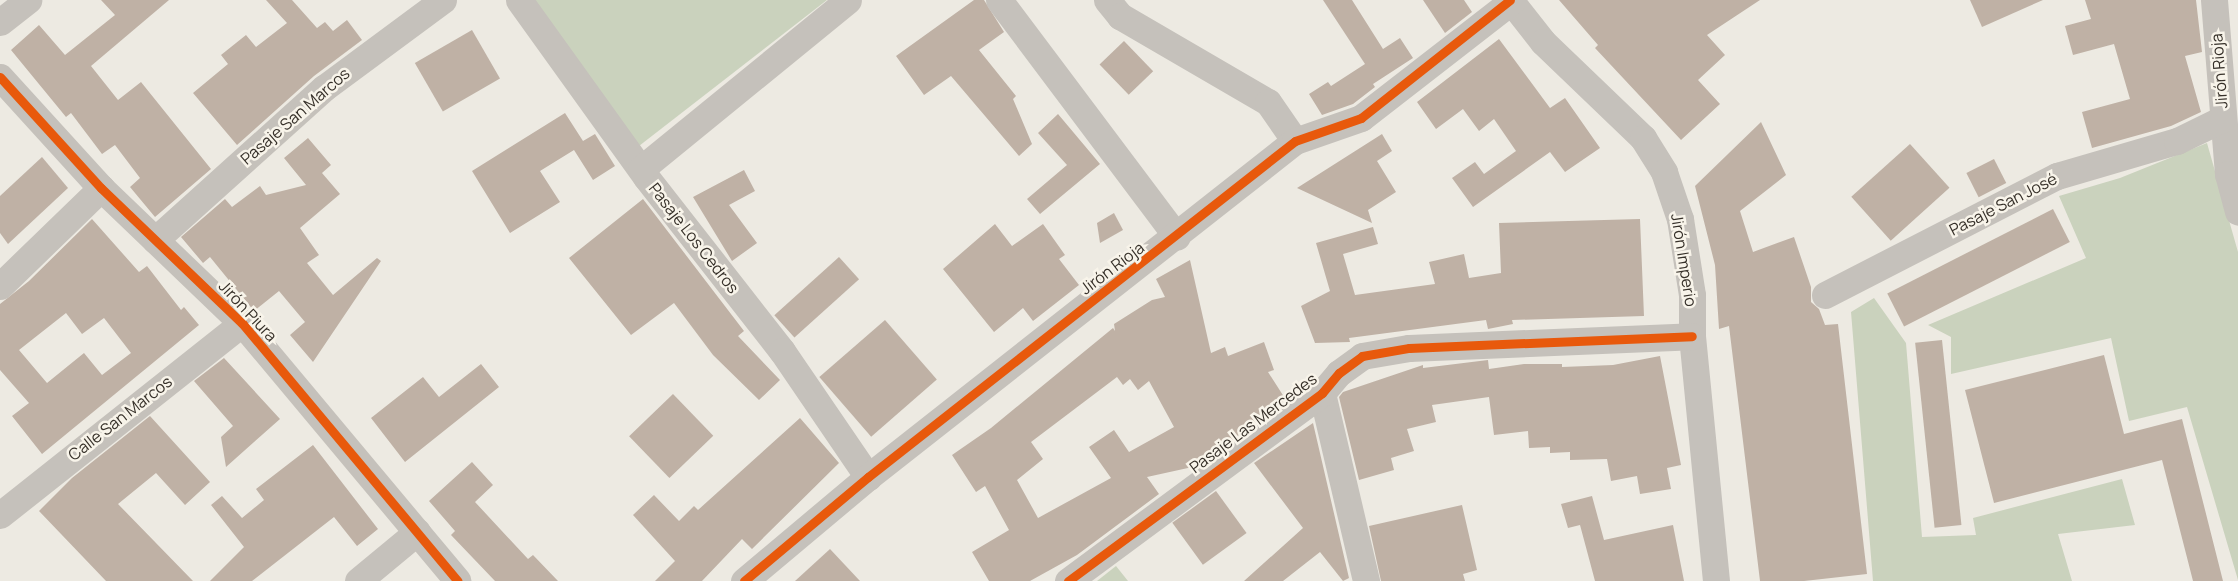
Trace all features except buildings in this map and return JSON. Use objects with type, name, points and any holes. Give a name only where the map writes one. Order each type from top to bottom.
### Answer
[{"type":"street","points":[[0,22],[28,0]]},
{"type":"street","name":"Pasaje San Marcos","points":[[155,240],[324,88],[443,0]]},
{"type":"street","name":"Pasaje Los Cedros","points":[[519,0],[641,169],[782,351],[868,477]]},
{"type":"street","points":[[641,169],[848,0]]},
{"type":"street","points":[[999,0],[1177,237]]},
{"type":"street","points":[[1107,0],[1120,15],[1268,102],[1295,141]]},
{"type":"street","name":"Jirón Rioja","points":[[2214,0],[2228,174],[2238,212]]},
{"type":"street","name":"Jirón Rioja","points":[[744,581],[868,477],[1177,237],[1295,141],[1361,118],[1511,1]]},
{"type":"street","name":"Jirón Imperio","points":[[1511,1],[1543,42],[1643,138],[1664,172],[1680,219],[1692,296],[1692,336],[1716,581]]},
{"type":"street","name":"Jirón Piura","points":[[0,77],[101,188],[242,323],[458,581]]},
{"type":"street","name":"Pasaje San José","points":[[1825,295],[2057,176],[2177,141],[2222,119]]},
{"type":"street","points":[[0,286],[101,188]]},
{"type":"street","name":"Calle San Marcos","points":[[0,514],[242,323]]},
{"type":"street","name":"Pasaje Las Mercedes","points":[[1068,581],[1322,393],[1339,373],[1362,356],[1409,348],[1692,336]]},
{"type":"street","points":[[1322,393],[1366,581]]},
{"type":"street","points":[[358,581],[417,532]]},
{"type":"green space","points":[[525,0],[827,0],[639,146]]},
{"type":"green space","points":[[2207,143],[2238,252],[2238,580],[2187,407],[2129,421],[2111,338],[1951,374],[1951,337],[1928,325],[2086,258],[2059,196],[2120,178]]},
{"type":"green space","points":[[1874,298],[1906,343],[1922,537],[1976,535],[1973,518],[2122,479],[2135,525],[2058,534],[2072,581],[1873,581],[1851,312]]},
{"type":"green space","points":[[1116,566],[1128,581],[1097,581]]},
{"type":"cycle path","points":[[744,581],[868,477],[1295,141],[1361,118],[1510,0]]},
{"type":"cycle path","points":[[0,77],[101,188],[242,323],[458,581]]},
{"type":"cycle path","points":[[1068,581],[1322,393],[1339,373],[1362,356],[1409,348],[1692,336]]}]
